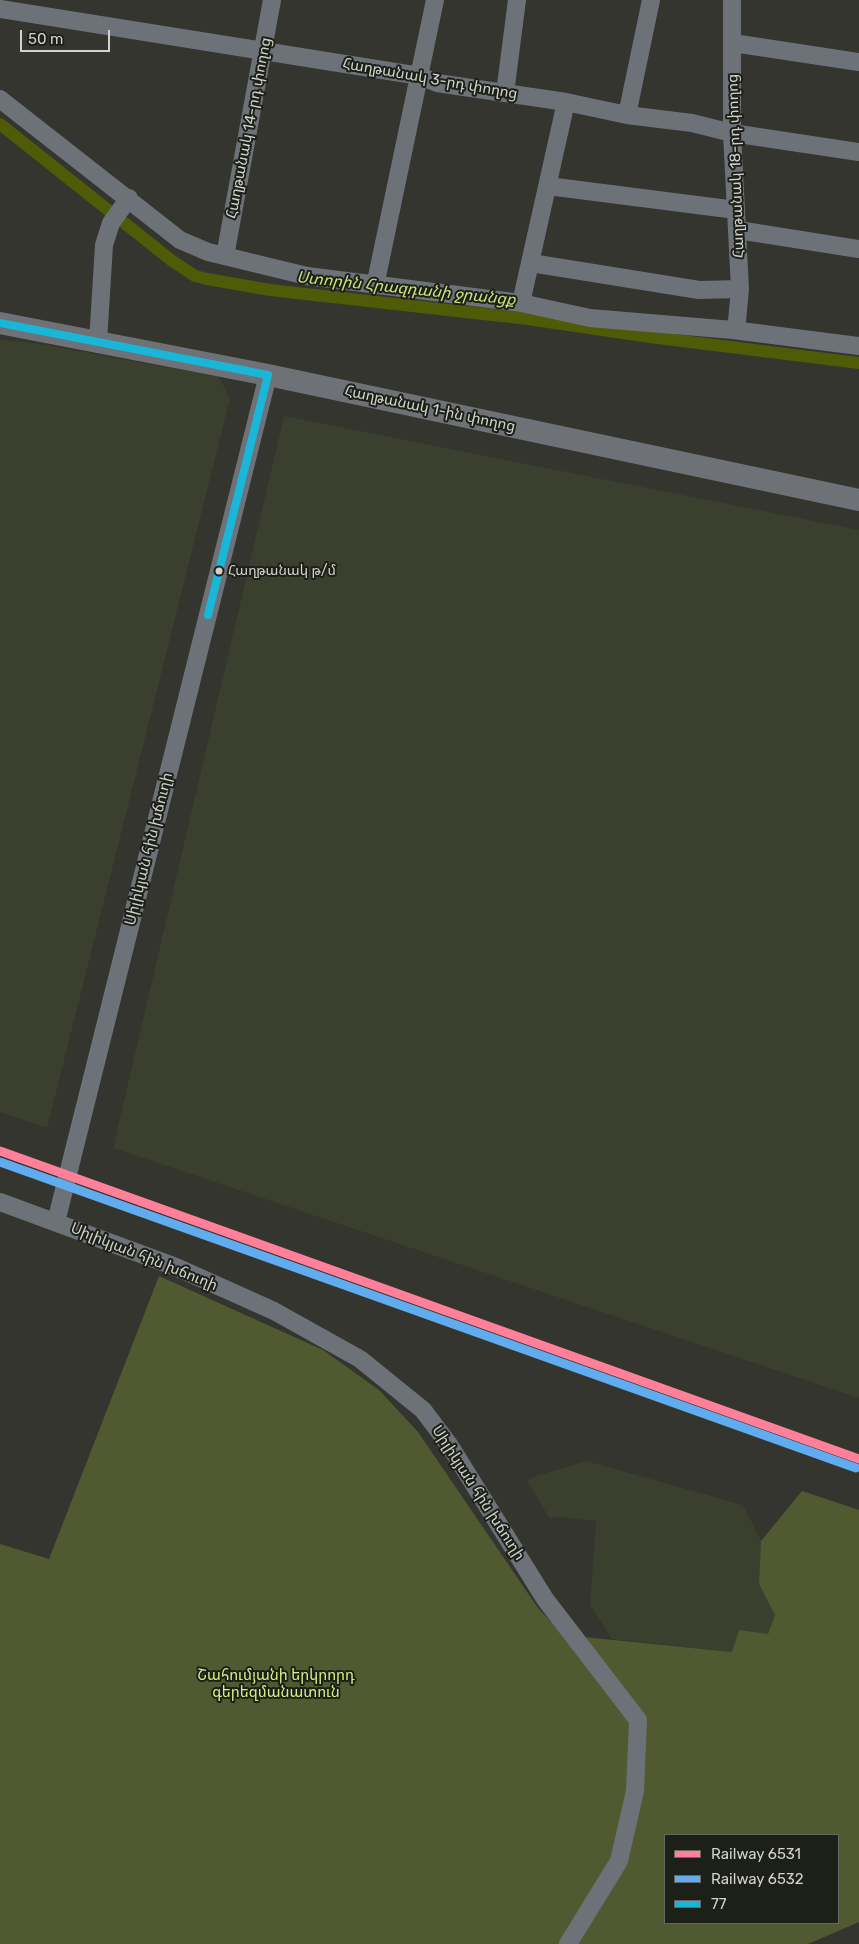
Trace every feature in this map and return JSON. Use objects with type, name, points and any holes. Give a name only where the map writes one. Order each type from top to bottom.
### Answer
[{"type":"main road","name":"Հաղթանակ 1-ին փողոց","points":[[0,323],[268,375],[859,500]]},
{"type":"street","name":"Հաղթանակ 14-րդ փողոց","points":[[225,256],[272,0]]},
{"type":"street","points":[[375,286],[420,76],[434,0]]},
{"type":"street","points":[[505,93],[517,0]]},
{"type":"street","points":[[628,115],[651,0]]},
{"type":"street","name":"Հաղթանակ 18-րդ փողոց","points":[[732,0],[732,133],[740,289],[738,321],[732,330]]},
{"type":"street","name":"Հաղթանակ 3-րդ փողոց","points":[[0,9],[420,76],[438,83],[566,102],[628,115],[692,123],[732,133],[859,152]]},
{"type":"street","points":[[733,43],[859,62]]},
{"type":"street","points":[[0,99],[129,198],[180,240],[208,252],[307,276],[521,303],[590,318],[732,330],[859,346]]},
{"type":"street","points":[[521,303],[566,102]]},
{"type":"street","points":[[548,186],[736,210]]},
{"type":"street","points":[[98,342],[104,245],[111,223],[129,198]]},
{"type":"street","points":[[738,230],[859,249]]},
{"type":"street","points":[[531,264],[699,290],[740,289]]},
{"type":"street","name":"Սիլիկյան հին խճուղի","points":[[268,375],[56,1222],[176,1267],[265,1307],[360,1359],[423,1410],[450,1446],[545,1599],[638,1720],[635,1791],[619,1861],[568,1944]]},
{"type":"street","points":[[0,1202],[56,1222]]},
{"type":"shaded area","points":[[0,340],[35,343],[219,377],[230,399],[47,1128],[0,1112]]},
{"type":"shaded area","points":[[284,416],[859,530],[859,1398],[113,1148]]},
{"type":"shaded area","points":[[586,1461],[743,1505],[761,1541],[759,1584],[775,1615],[768,1635],[732,1652],[612,1639],[590,1605],[596,1521],[559,1517],[550,1519],[527,1481],[536,1476]]},
{"type":"green space","name":"Շահումյանի երկրորդ գերեզմանատուն","points":[[159,1276],[323,1350],[379,1390],[418,1432],[538,1608],[564,1635],[732,1652],[739,1630],[768,1634],[775,1615],[759,1584],[761,1541],[802,1491],[859,1510],[859,1922],[808,1944],[0,1944],[0,1544],[49,1559]]},
{"type":"waterway","name":"Ստորին Հրազդանի ջրանցք","points":[[0,124],[171,260],[195,276],[270,290],[528,319],[650,337],[859,363]]},
{"type":"rail line","name":"6531","points":[[0,1151],[859,1459]]},
{"type":"rail line","name":"6532","points":[[0,1162],[856,1468]]},
{"type":"transit line","name":"77","points":[[0,323],[268,375]]},
{"type":"transit line","name":"77","points":[[208,615],[268,375]]},
{"type":"place","name":"Հաղթանակ թ/մ","points":[[219,571]]}]
